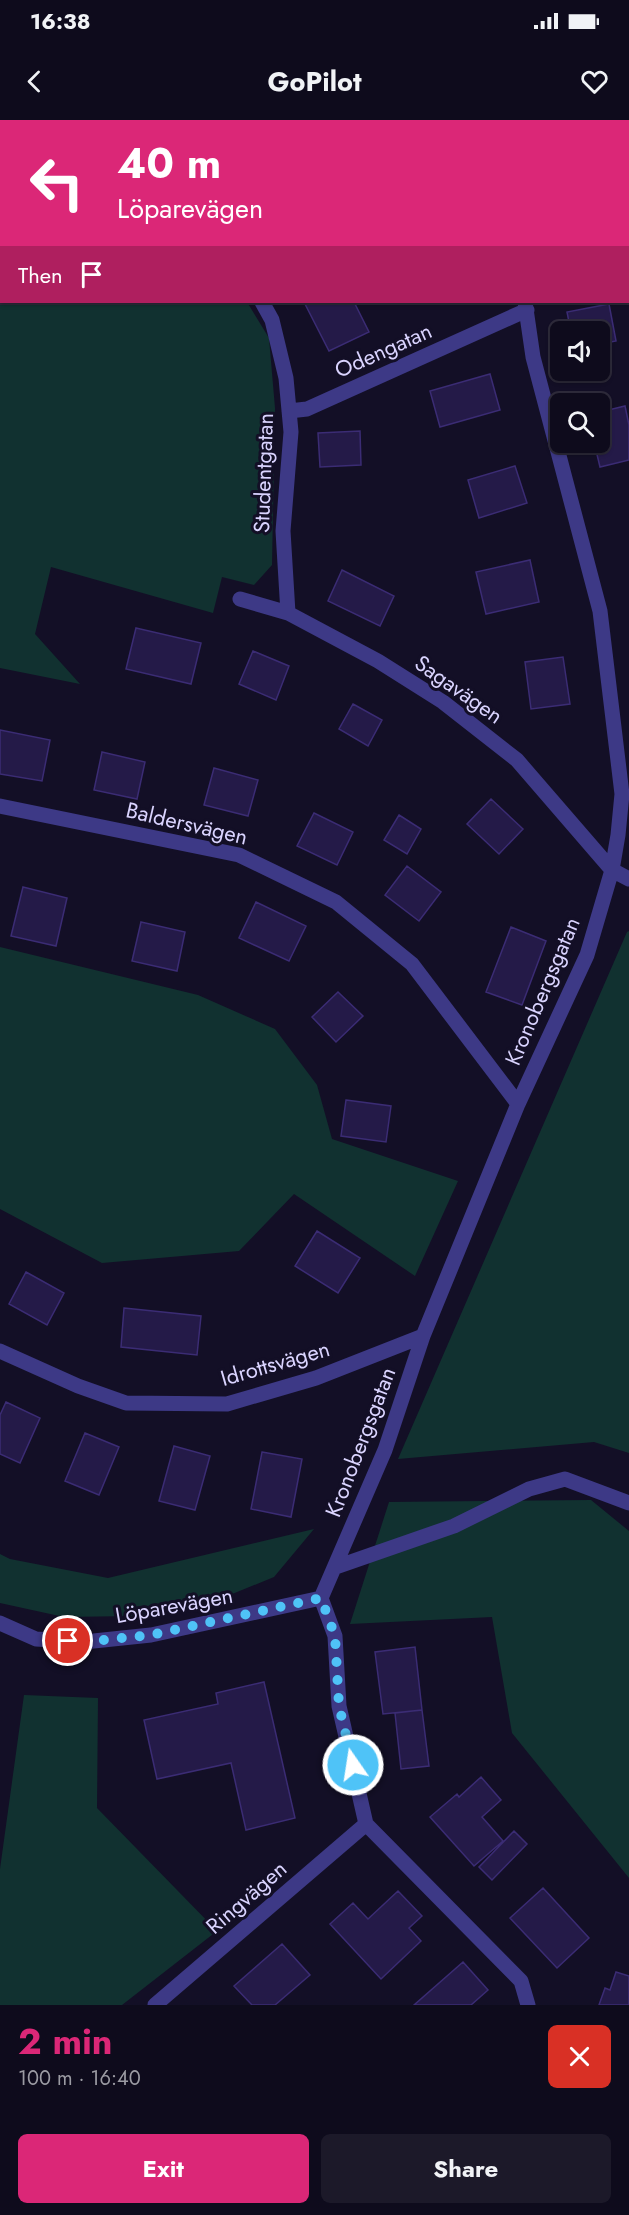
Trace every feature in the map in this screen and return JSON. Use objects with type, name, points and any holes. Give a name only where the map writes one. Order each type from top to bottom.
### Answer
[{"type":"street","name":"Studentgatan","points":[[263,303],[272,320],[286,378],[291,432],[283,531],[288,613]]},
{"type":"street","name":"Odengatan","points":[[289,411],[307,409],[526,306]]},
{"type":"street","name":"Kronobergsgatan","points":[[336,1567],[385,1450],[423,1336],[518,1104],[586,956],[612,870],[622,794],[600,611],[533,357],[526,306]]},
{"type":"street","name":"Sagavägen","points":[[240,599],[288,613],[378,661],[434,696],[518,760],[612,870]]},
{"type":"street","name":"Baldersvägen","points":[[0,806],[239,855],[336,902],[412,964],[518,1104]]},
{"type":"street","points":[[612,870],[629,879]]},
{"type":"street","name":"Idrottsvägen","points":[[0,1351],[78,1386],[126,1403],[227,1404],[316,1378],[423,1336]]},
{"type":"street","points":[[528,2005],[521,1981],[366,1824],[339,1706],[335,1636],[321,1598],[336,1567],[454,1526],[529,1489],[565,1479],[629,1503]]},
{"type":"street","name":"Löparevägen","points":[[0,1623],[36,1639],[84,1642],[151,1635],[321,1598]]},
{"type":"street","name":"Ringvägen","points":[[155,2005],[366,1824]]},
{"type":"green space","points":[[0,303],[248,303],[269,338],[275,408],[272,565],[254,585],[222,577],[213,613],[51,567],[35,634],[80,684],[0,668]]},
{"type":"green space","points":[[629,931],[629,1453],[594,1442],[398,1459],[627,932]]},
{"type":"green space","points":[[0,947],[198,995],[275,1029],[317,1085],[332,1139],[458,1181],[415,1276],[294,1194],[239,1251],[102,1263],[0,1209]]},
{"type":"green space","points":[[591,1500],[629,1531],[629,1878],[512,1733],[492,1617],[350,1624],[389,1502]]},
{"type":"green space","points":[[314,1529],[274,1577],[220,1599],[133,1616],[64,1617],[0,1603],[0,1554],[10,1559],[108,1578]]},
{"type":"green space","points":[[24,1695],[98,1698],[97,1808],[217,1931],[122,2005],[0,2005],[0,1869]]},
{"type":"building","points":[[305,303],[354,303],[369,332],[329,351]]},
{"type":"building","points":[[609,304],[616,341],[610,342],[610,321],[569,321],[567,312]]},
{"type":"building","points":[[490,374],[500,410],[440,427],[430,391]]},
{"type":"building","points":[[625,406],[629,425],[629,460],[600,467],[597,453],[610,453],[610,410]]},
{"type":"building","points":[[360,431],[361,465],[320,467],[318,433]]},
{"type":"building","points":[[515,466],[527,503],[479,518],[468,480]]},
{"type":"building","points":[[530,560],[539,602],[486,614],[476,572]]},
{"type":"building","points":[[342,570],[394,596],[380,626],[328,601]]},
{"type":"building","points":[[136,628],[201,643],[191,684],[126,669]]},
{"type":"building","points":[[253,651],[289,666],[276,700],[239,684]]},
{"type":"building","points":[[563,657],[570,704],[531,709],[525,662]]},
{"type":"building","points":[[353,704],[382,720],[368,746],[339,729]]},
{"type":"building","points":[[0,730],[50,740],[42,781],[0,774]]},
{"type":"building","points":[[102,752],[145,762],[137,799],[94,790]]},
{"type":"building","points":[[214,768],[258,780],[248,816],[204,805]]},
{"type":"building","points":[[491,799],[523,829],[499,854],[467,824]]},
{"type":"building","points":[[314,813],[353,832],[337,865],[297,846]]},
{"type":"building","points":[[399,815],[421,829],[407,854],[384,840]]},
{"type":"building","points":[[407,866],[441,892],[419,921],[385,895]]},
{"type":"building","points":[[23,887],[67,898],[56,946],[11,936]]},
{"type":"building","points":[[256,902],[306,926],[289,961],[239,938]]},
{"type":"building","points":[[141,922],[185,932],[177,971],[132,961]]},
{"type":"building","points":[[511,927],[546,941],[522,1005],[486,992]]},
{"type":"building","points":[[338,992],[363,1016],[336,1042],[312,1017]]},
{"type":"building","points":[[346,1100],[391,1106],[386,1142],[341,1136]]},
{"type":"building","points":[[317,1231],[360,1258],[338,1293],[295,1266]]},
{"type":"building","points":[[26,1272],[64,1293],[47,1325],[9,1304]]},
{"type":"building","points":[[124,1308],[201,1316],[197,1355],[121,1347]]},
{"type":"building","points":[[6,1402],[40,1418],[20,1463],[0,1454],[0,1415]]},
{"type":"building","points":[[85,1433],[119,1447],[99,1495],[65,1481]]},
{"type":"building","points":[[174,1446],[210,1456],[195,1510],[159,1501]]},
{"type":"building","points":[[262,1452],[302,1459],[291,1517],[251,1509]]},
{"type":"building","points":[[415,1647],[422,1710],[383,1714],[375,1652]]},
{"type":"building","points":[[264,1682],[295,1818],[246,1830],[231,1763],[157,1779],[144,1720],[218,1704],[216,1693]]},
{"type":"building","points":[[422,1710],[429,1766],[401,1769],[395,1713]]},
{"type":"building","points":[[481,1777],[501,1800],[482,1817],[503,1841],[474,1866],[430,1817],[457,1794],[459,1797]]},
{"type":"building","points":[[514,1831],[527,1844],[492,1880],[479,1867]]},
{"type":"building","points":[[543,1888],[589,1938],[557,1968],[510,1918]]},
{"type":"building","points":[[398,1891],[422,1916],[409,1928],[421,1941],[381,1979],[330,1924],[353,1903],[368,1919]]},
{"type":"building","points":[[282,1944],[310,1975],[275,2005],[252,2005],[234,1986]]},
{"type":"building","points":[[463,1962],[488,1990],[471,2005],[414,2005]]},
{"type":"building","points":[[616,1972],[629,1976],[629,2005],[599,2005],[605,1988],[610,1990]]},
{"type":"route","points":[[68,1641],[84,1642],[151,1635],[321,1598],[335,1636],[339,1706],[353,1765]]}]
